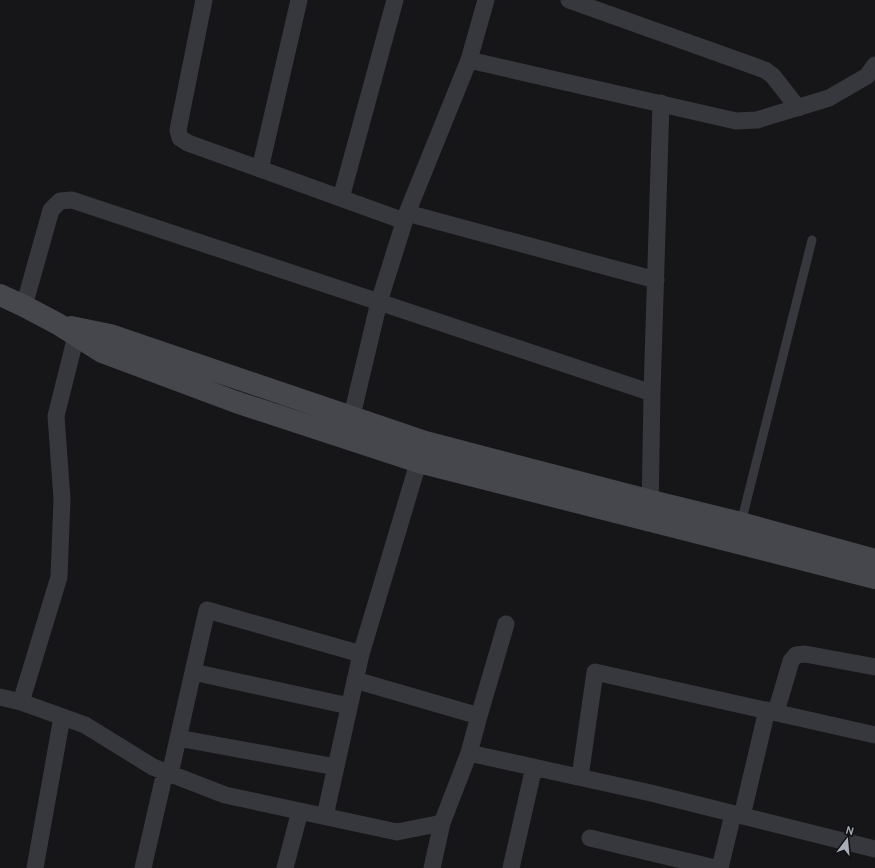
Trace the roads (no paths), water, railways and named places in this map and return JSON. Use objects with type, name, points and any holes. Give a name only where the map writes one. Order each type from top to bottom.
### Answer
[{"type":"street","points":[[204,0],[178,130],[180,138],[188,143],[341,198],[405,217],[656,280]]},
{"type":"street","points":[[260,169],[299,0]]},
{"type":"street","points":[[341,198],[395,0]]},
{"type":"street","points":[[349,428],[379,302],[405,217],[469,60],[486,0]]},
{"type":"street","points":[[569,0],[766,70],[773,76],[798,108]]},
{"type":"street","points":[[469,60],[736,121],[746,122],[828,98],[867,76],[875,66]]},
{"type":"street","points":[[650,511],[661,103]]},
{"type":"street","points":[[24,306],[51,210],[60,201],[72,200],[652,393]]},
{"type":"street","points":[[0,295],[58,324],[95,348],[110,355],[232,400],[349,428]]},
{"type":"street","points":[[58,324],[110,335],[349,428],[422,452],[650,511],[875,578]]},
{"type":"street","points":[[20,702],[59,577],[62,499],[56,416],[76,336]]},
{"type":"street","points":[[325,816],[361,654],[422,452]]},
{"type":"street","points":[[650,511],[741,523],[875,560]]},
{"type":"street","points":[[143,868],[178,738],[207,610],[361,654]]},
{"type":"street","points":[[432,868],[442,823],[469,753],[506,624]]},
{"type":"street","points":[[720,868],[771,711],[791,661],[796,655],[805,654],[875,667]]},
{"type":"street","points":[[193,672],[349,706]]},
{"type":"street","points":[[580,777],[595,672],[875,734]]},
{"type":"street","points":[[355,680],[479,716]]},
{"type":"street","points":[[0,697],[20,702],[86,725],[153,767],[225,795],[397,832],[442,823]]},
{"type":"street","points":[[35,868],[62,717]]},
{"type":"street","points":[[178,738],[336,767]]},
{"type":"street","points":[[469,753],[651,793],[875,849]]},
{"type":"street","points":[[511,868],[534,767]]},
{"type":"street","points":[[285,868],[300,811]]},
{"type":"street","points":[[590,838],[715,868]]},
{"type":"lane","points":[[741,523],[812,240]]}]
